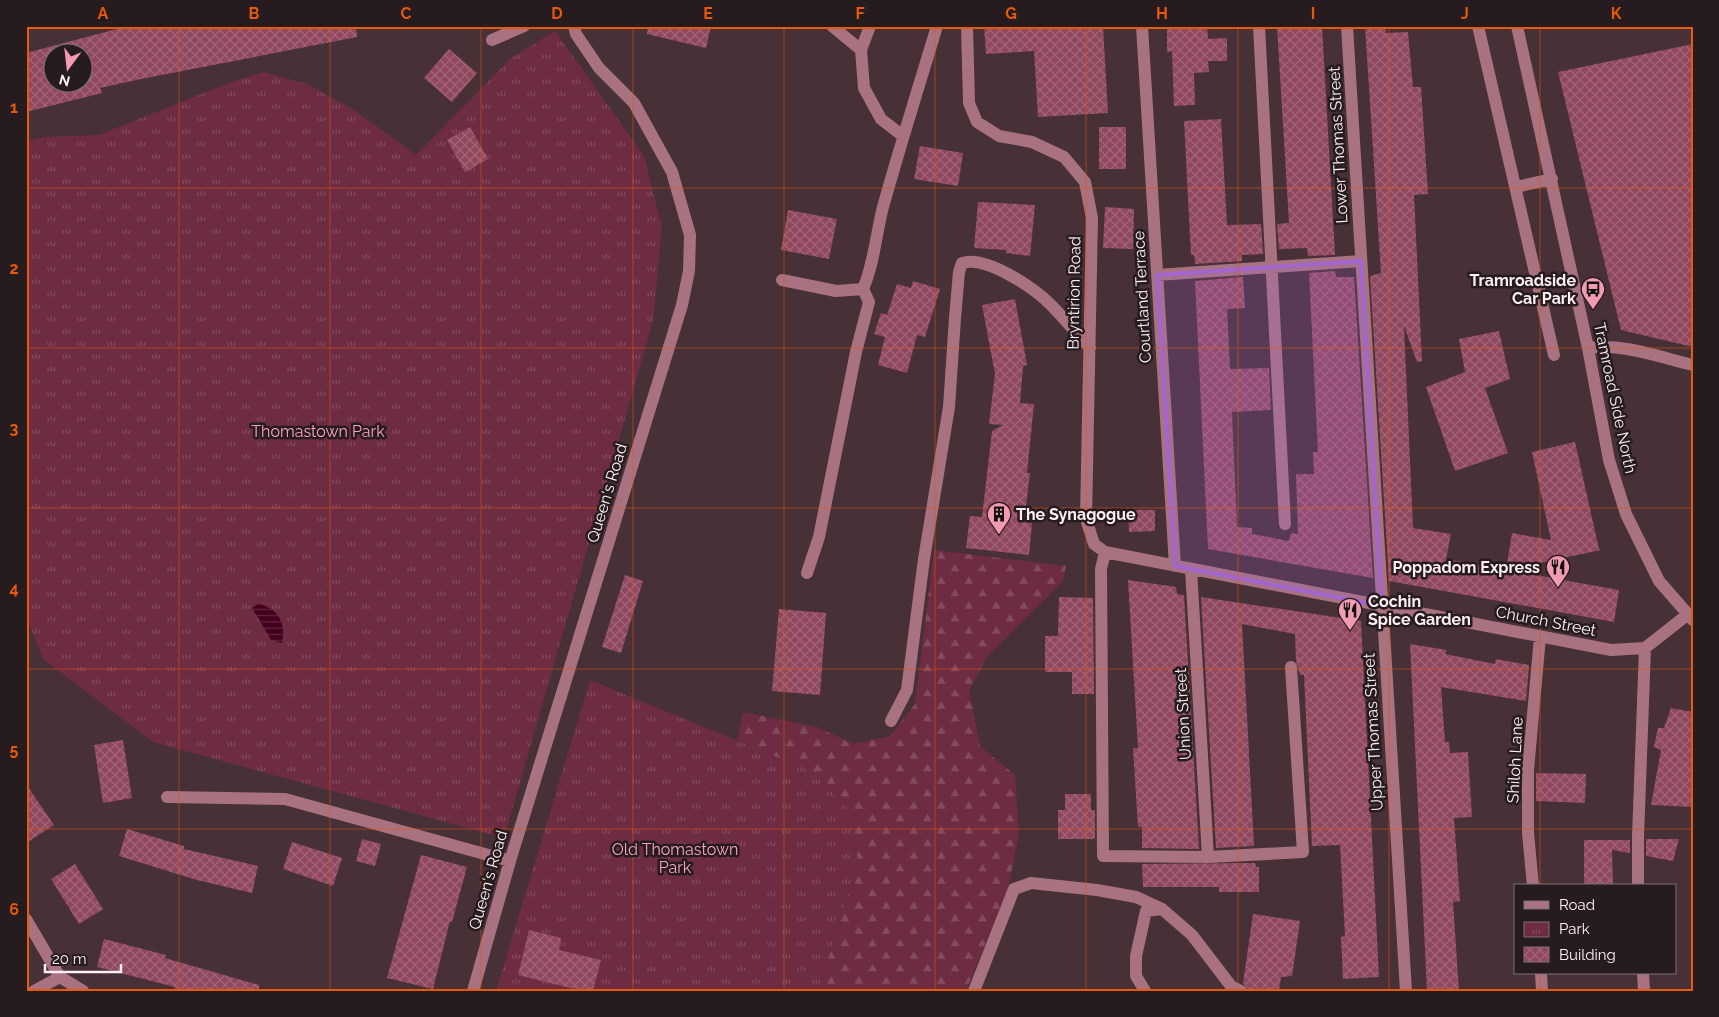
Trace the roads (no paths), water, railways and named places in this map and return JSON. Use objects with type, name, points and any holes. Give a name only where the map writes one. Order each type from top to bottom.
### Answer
[{"type":"street","points":[[492,40],[524,26]]},
{"type":"street","name":"Queen's Road","points":[[473,991],[510,861],[682,305],[689,271],[690,235],[672,172],[634,103],[600,68],[576,34],[574,26]]},
{"type":"street","points":[[832,26],[861,50]]},
{"type":"street","points":[[870,26],[861,50],[864,88],[881,119],[903,136]]},
{"type":"street","points":[[807,573],[820,537],[856,352],[869,302],[863,289],[869,275],[876,233],[903,136],[937,26]]},
{"type":"street","name":"Bryntirion Road","points":[[967,26],[969,102],[977,122],[999,136],[1032,142],[1064,157],[1085,182],[1092,218],[1086,519],[1094,544],[1105,552]]},
{"type":"street","name":"Courtland Terrace","points":[[1142,26],[1175,566]]},
{"type":"street","points":[[1259,26],[1285,524]]},
{"type":"street","name":"Lower Thomas Street","points":[[1347,26],[1361,261]]},
{"type":"street","points":[[1478,26],[1554,355]]},
{"type":"street","name":"Tramroad Side North","points":[[1517,26],[1588,348],[1609,460],[1626,514],[1659,580],[1690,618]]},
{"type":"street","points":[[1516,187],[1552,179]]},
{"type":"street","points":[[891,721],[907,690],[924,559],[949,407],[959,272],[962,262],[970,260],[989,265],[1020,281],[1050,303],[1090,348]]},
{"type":"street","points":[[1157,275],[1361,261]]},
{"type":"street","name":"Upper Thomas Street","points":[[1361,261],[1406,991]]},
{"type":"street","points":[[782,280],[836,291],[863,289]]},
{"type":"street","points":[[1588,348],[1604,346],[1630,349],[1693,365]]},
{"type":"street","points":[[1175,566],[1105,552],[1101,570],[1103,856],[1208,857],[1303,852],[1291,667]]},
{"type":"street","name":"Church Street","points":[[1175,566],[1611,650],[1645,648]]},
{"type":"street","name":"Union Street","points":[[1191,569],[1208,857]]},
{"type":"street","points":[[1638,884],[1645,648],[1690,618]]},
{"type":"street","name":"Shiloh Lane","points":[[1533,884],[1528,832],[1528,770],[1540,637]]},
{"type":"street","points":[[167,797],[285,799],[510,861]]},
{"type":"street","points":[[974,991],[1014,888],[1031,882],[1136,897],[1162,909],[1192,935],[1232,989]]},
{"type":"street","points":[[1144,991],[1136,976],[1136,956],[1146,911],[1162,909]]},
{"type":"street","points":[[26,919],[60,976],[83,991]]},
{"type":"street","points":[[1541,974],[1542,991]]},
{"type":"street","points":[[1643,974],[1644,991]]},
{"type":"street","points":[[34,991],[60,976]]},
{"type":"place","name":"Tramroadside Car Park","points":[[1593,310]]},
{"type":"place","name":"The Synagogue","points":[[999,535]]},
{"type":"place","name":"Poppadom Express","points":[[1558,588]]},
{"type":"place","name":"Cochin Spice Garden","points":[[1350,631]]},
{"type":"park label","name":"Thomastown Park","points":[[318,431]]},
{"type":"park label","name":"Old Thomastown Park","points":[[675,858]]}]
